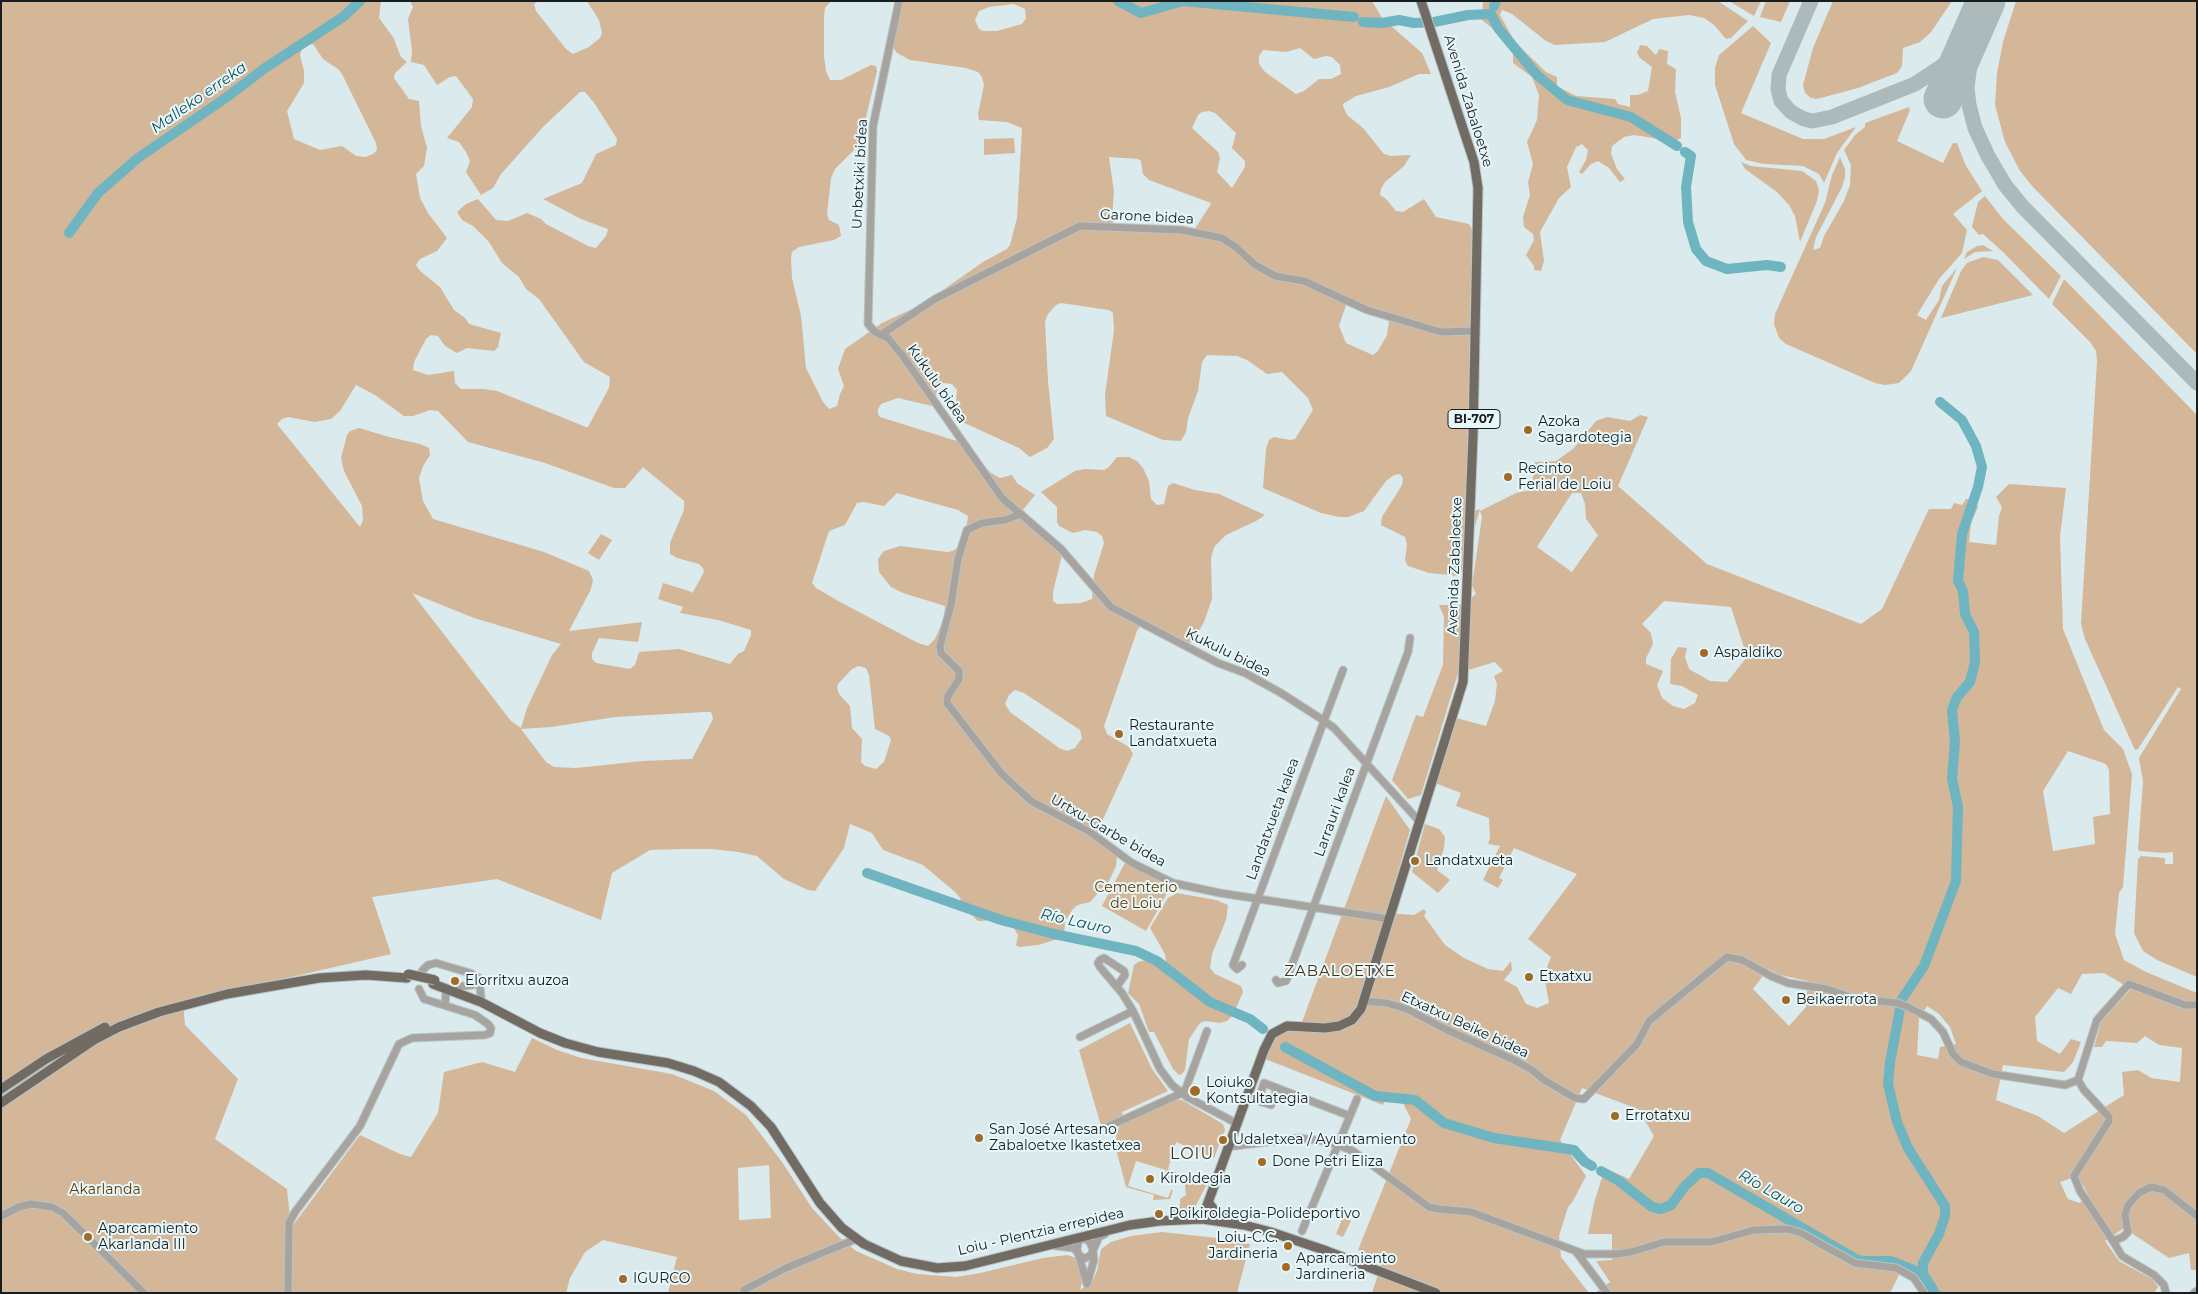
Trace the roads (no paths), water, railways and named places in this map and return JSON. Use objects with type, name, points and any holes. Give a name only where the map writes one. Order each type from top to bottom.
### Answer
[{"type":"main road","name":"Avenida Zabaloetxe","points":[[1236,1124],[1272,1034],[1280,1027],[1332,1028],[1346,1024],[1357,1014],[1363,1001],[1463,682],[1473,436],[1478,188],[1477,174],[1421,1]]},
{"type":"main road","points":[[1,1089],[46,1059],[88,1036],[138,1014],[178,1002],[243,985],[315,974],[368,970],[407,976],[434,982],[443,987],[456,990],[565,1043],[598,1052],[680,1066],[707,1076],[728,1088],[771,1127],[820,1203],[842,1228],[856,1239],[883,1254],[901,1261],[937,1268],[940,1266]]},
{"type":"main road","points":[[1,1103],[94,1040],[120,1027],[159,1012],[227,994],[318,978],[366,975],[407,976]]},
{"type":"main road","name":"Loiu - Plentzia errepidea","points":[[434,982],[481,997],[532,1024],[568,1039],[596,1046],[666,1058],[699,1067],[715,1074],[739,1090],[769,1118],[824,1200],[848,1227],[867,1241],[885,1250],[909,1258],[937,1263],[940,1266],[965,1266],[1111,1230],[1160,1221],[1202,1219],[1233,1223],[1271,1232],[1436,1293]]},
{"type":"main road","name":"BI-707","points":[[1202,1219],[1236,1124]]},
{"type":"main road","points":[[1187,1219],[1208,1200],[1216,1212],[1233,1223]]},
{"type":"street","name":"Unbetxiki bidea","points":[[885,336],[875,332],[868,324],[866,316],[873,126],[899,1]]},
{"type":"street","name":"Garone bidea","points":[[885,336],[935,299],[1080,226],[1181,230],[1222,238],[1237,248],[1254,264],[1275,276],[1304,281],[1367,310],[1441,332],[1475,331]]},
{"type":"street","name":"Kukulu bidea","points":[[885,336],[1002,498],[1061,548],[1097,593],[1117,612],[1218,663],[1252,677],[1323,720],[1334,728],[1418,821]]},
{"type":"street","name":"Urtxu-Garbe bidea","points":[[1021,514],[1005,520],[982,523],[967,530],[963,538],[951,605],[940,646],[941,653],[960,672],[960,679],[948,696],[947,703],[1001,773],[1031,801],[1090,832],[1132,863],[1173,883],[1203,890],[1389,919]]},
{"type":"street","name":"Larrauri kalea","points":[[1276,980],[1278,983],[1286,982],[1408,652],[1410,638]]},
{"type":"street","name":"Landatxueta kalea","points":[[1242,965],[1237,969],[1233,965],[1343,670]]},
{"type":"street","name":"Etxatxu Beike bidea","points":[[1363,1001],[1386,1003],[1407,1009],[1445,1029],[1516,1061],[1532,1070],[1544,1080],[1579,1099],[1587,1097],[1637,1044],[1649,1021],[1727,957],[1742,960],[1771,976],[1788,982],[1827,989],[1856,999],[1898,1003],[1908,1007],[1931,1019],[1943,1032],[1953,1054],[1961,1062],[2004,1077],[2069,1084],[2078,1080]]},
{"type":"street","points":[[422,971],[428,964],[436,963],[470,973],[479,978]]},
{"type":"street","points":[[446,1003],[456,990],[473,985],[479,978]]},
{"type":"street","points":[[479,978],[481,997]]},
{"type":"street","points":[[2166,1293],[2164,1285],[2154,1275],[2122,1256],[2075,1181],[2076,1172],[2109,1121],[2109,1117],[2084,1090],[2078,1080],[2097,1020],[2130,984],[2185,1005],[2197,1005]]},
{"type":"street","points":[[1117,986],[1133,1011],[1160,1069],[1182,1093],[1236,1124]]},
{"type":"street","points":[[443,987],[446,992],[446,1003]]},
{"type":"street","points":[[288,1293],[289,1223],[295,1212],[360,1126],[399,1044],[412,1038],[485,1035],[490,1033],[491,1028],[488,1024],[475,1015],[446,1003],[424,999],[418,989]]},
{"type":"street","points":[[1080,1037],[1133,1011]]},
{"type":"street","points":[[1107,1127],[1182,1093],[1186,1088],[1207,1031]]},
{"type":"street","points":[[1277,1088],[1350,1116]]},
{"type":"street","points":[[1302,1231],[1358,1099]]},
{"type":"street","points":[[1227,1147],[1299,1138],[1314,1138],[1338,1145],[1353,1150],[1429,1207],[1471,1212],[1584,1254],[1616,1254],[1631,1252],[1664,1242],[1712,1242],[1754,1230],[1788,1229],[1855,1263],[1886,1266],[1901,1270],[1914,1278],[1924,1293]]},
{"type":"street","points":[[2113,1242],[2128,1232],[2124,1215],[2128,1205],[2139,1193],[2151,1187],[2164,1190],[2197,1216]]},
{"type":"street","points":[[2,1215],[31,1204],[52,1207],[63,1212],[144,1293]]},
{"type":"street","points":[[1078,1254],[1086,1258],[1089,1256],[1099,1237],[1111,1230]]},
{"type":"street","points":[[1078,1254],[1078,1243],[1082,1237],[1090,1242],[1094,1260],[1084,1293]]},
{"type":"street","points":[[747,1291],[786,1268],[856,1239]]},
{"type":"street","points":[[1040,1247],[1064,1246],[1074,1248],[1078,1254],[1088,1284]]},
{"type":"street","points":[[1577,1252],[1607,1293]]},
{"type":"waterway","name":"Malleko erreka","points":[[69,233],[98,193],[138,158],[227,97],[265,68],[343,17],[360,1]]},
{"type":"waterway","name":"Malleko erreka","points":[[1118,1],[1141,13],[1183,1],[1354,17]]},
{"type":"waterway","points":[[1494,6],[1496,1]]},
{"type":"waterway","points":[[1491,14],[1498,28],[1537,75],[1567,100],[1631,117],[1677,146]]},
{"type":"waterway","name":"Malleko erreka","points":[[1363,22],[1382,23],[1399,20],[1414,23],[1434,22],[1468,15],[1491,14]]},
{"type":"waterway","points":[[1685,152],[1691,156],[1686,187],[1688,222],[1696,249],[1706,261],[1727,269],[1767,265],[1781,267]]},
{"type":"waterway","points":[[1923,1274],[1923,1263],[1939,1234],[1945,1216],[1945,1206],[1908,1148],[1897,1122],[1888,1084],[1890,1062],[1902,999],[1924,966],[1956,881],[1958,807],[1952,779],[1955,742],[1952,710],[1957,697],[1970,682],[1975,662],[1974,632],[1965,614],[1963,591],[1958,581],[1962,534],[1978,487],[1982,467],[1976,446],[1962,420],[1940,402]]},
{"type":"waterway","name":"Río Lauro","points":[[867,873],[1001,920],[1054,934],[1136,951],[1157,961],[1210,1002],[1250,1019],[1263,1029]]},
{"type":"waterway","name":"Río Lauro","points":[[1285,1047],[1375,1096],[1415,1100],[1444,1123],[1494,1138],[1574,1150],[1585,1162],[1592,1166]]},
{"type":"waterway","name":"Río Lauro","points":[[1601,1171],[1619,1181],[1652,1207],[1661,1209],[1671,1205],[1685,1186],[1699,1173],[1708,1173],[1856,1259],[1863,1261],[1891,1261],[1923,1274],[1935,1293]]},
{"type":"place","name":"Azoka Sagardotegia","points":[[1528,430]]},
{"type":"place","name":"Recinto Ferial de Loiu","points":[[1508,477]]},
{"type":"place","name":"Aspaldiko","points":[[1704,653]]},
{"type":"place","name":"Restaurante Landatxueta","points":[[1119,734]]},
{"type":"place","name":"Landatxueta","points":[[1415,861]]},
{"type":"place","name":"Etxatxu","points":[[1529,977]]},
{"type":"place","name":"Elorritxu auzoa","points":[[455,981]]},
{"type":"place","name":"Beikaerrota","points":[[1786,1000]]},
{"type":"place","name":"Loiuko Kontsultategia","points":[[1195,1091]]},
{"type":"place","name":"Errotatxu","points":[[1615,1116]]},
{"type":"place","name":"San José Artesano Zabaloetxe Ikastetxea","points":[[979,1138]]},
{"type":"place","name":"Udaletxea / Ayuntamiento","points":[[1223,1140]]},
{"type":"place","name":"Done Petri Eliza","points":[[1262,1162]]},
{"type":"place","name":"Kiroldegia","points":[[1150,1179]]},
{"type":"place","name":"Poikiroldegia-Polideportivo","points":[[1159,1214]]},
{"type":"place","name":"Aparcamiento Akarlanda III","points":[[88,1237]]},
{"type":"place","name":"Loiu-C.C. Jardineria","points":[[1288,1246]]},
{"type":"place","name":"Aparcamiento Jardineria","points":[[1286,1267]]},
{"type":"place","name":"IGURCO","points":[[623,1279]]},
{"type":"district","name":"ZABALOETXE","points":[[1340,972]]},
{"type":"district","name":"LOIU","points":[[1192,1154]]},
{"type":"park label","name":"Cementerio de Loiu","points":[[1136,896]]},
{"type":"park label","name":"Akarlanda","points":[[105,1190]]}]
